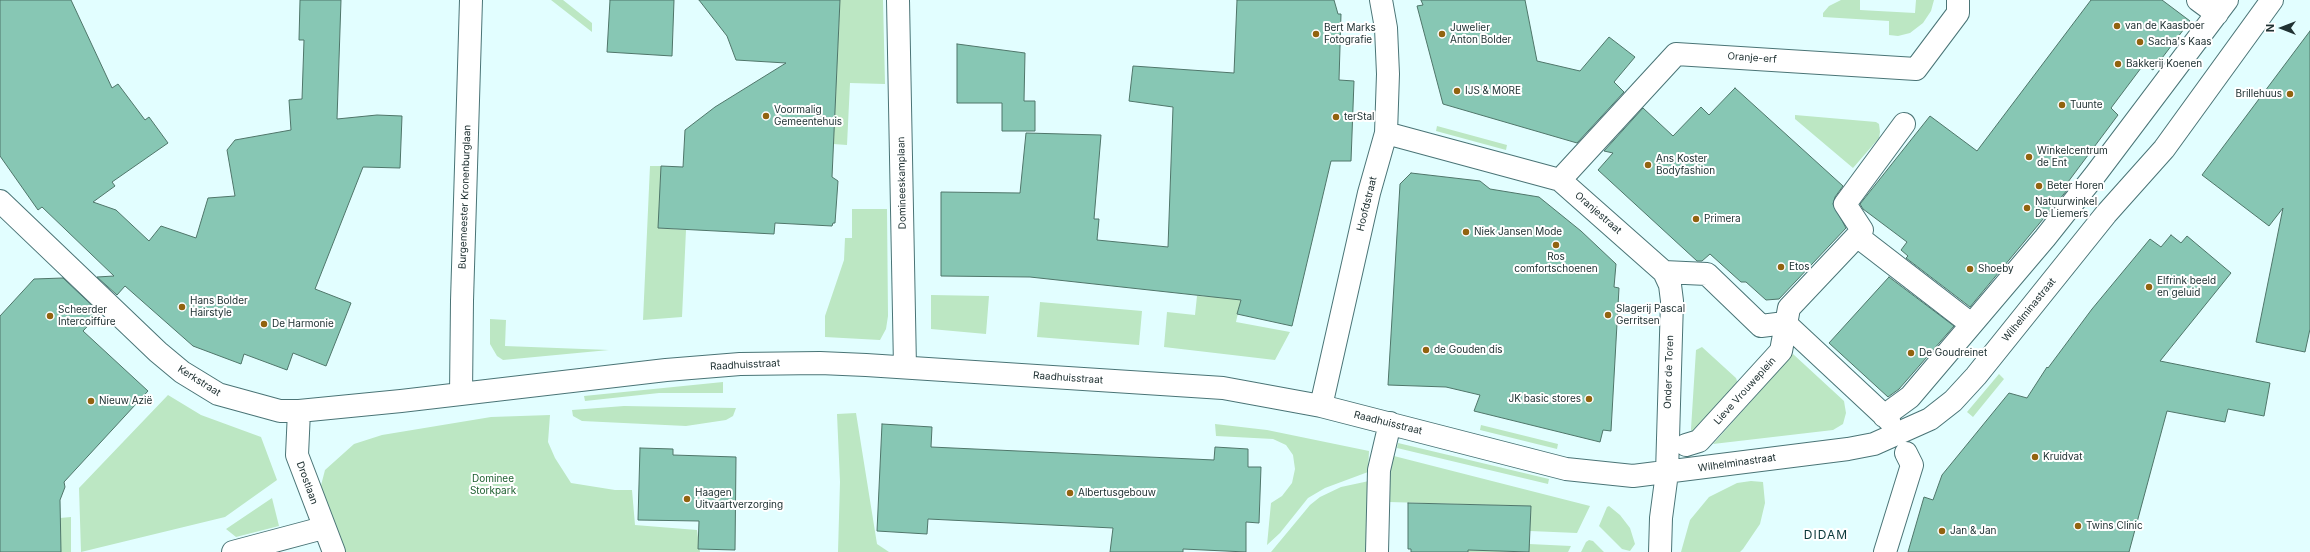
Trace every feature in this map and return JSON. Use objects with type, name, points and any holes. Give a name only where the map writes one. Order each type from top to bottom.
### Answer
[{"type":"street","name":"Burgemeester Kronenburglaan","points":[[461,394],[470,0]]},
{"type":"street","name":"Domineeskamplaan","points":[[898,0],[905,367]]},
{"type":"street","name":"Hoofdstraat","points":[[1321,406],[1369,193],[1386,133],[1388,74],[1386,28],[1382,0]]},
{"type":"street","name":"Oranje-erf","points":[[1560,180],[1676,54],[1916,69],[1958,13],[1958,0]]},
{"type":"street","points":[[1787,316],[1887,418],[1910,397],[2090,181],[2222,7],[2198,0]]},
{"type":"street","name":"Wilhelminastraat","points":[[1667,473],[1848,449],[1874,444],[1930,420],[1953,401],[1976,376],[2106,214],[2164,149],[2272,0]]},
{"type":"street","points":[[1664,272],[1707,274],[1761,326],[1787,316],[1862,230],[1845,204],[1904,124]]},
{"type":"street","name":"Oranjestraat","points":[[1386,133],[1560,180],[1664,272]]},
{"type":"street","name":"Kerkstraat","points":[[0,201],[158,352],[190,377],[224,396],[280,411],[299,411],[461,394]]},
{"type":"street","points":[[1857,236],[1971,324]]},
{"type":"street","name":"Onder de Toren","points":[[1664,272],[1670,285],[1672,301],[1667,473]]},
{"type":"street","name":"Lieve Vrouweplein","points":[[1686,445],[1699,441],[1780,351],[1787,316]]},
{"type":"street","name":"Raadhuisstraat","points":[[461,394],[666,370],[740,364],[820,363],[905,367],[1223,388],[1321,406],[1566,468],[1633,476],[1667,473]]},
{"type":"street","name":"Drostlaan","points":[[299,411],[297,455],[323,528],[334,552]]},
{"type":"street","points":[[1376,552],[1378,470],[1390,423]]},
{"type":"street","points":[[1885,552],[1912,465],[1906,453]]},
{"type":"street","points":[[1660,552],[1661,518],[1667,473]]},
{"type":"street","points":[[233,552],[323,528]]},
{"type":"green space","points":[[551,0],[563,0],[592,23],[592,32]]},
{"type":"green space","points":[[840,0],[883,0],[885,84],[850,83],[847,145],[833,144]]},
{"type":"green space","points":[[1841,0],[1860,0],[1860,10],[1915,13],[1916,0],[1934,0],[1931,11],[1923,23],[1910,33],[1898,36],[1889,35],[1889,21],[1823,17],[1823,13],[1829,6]]},
{"type":"green space","points":[[1795,115],[1876,122],[1879,124],[1879,138],[1853,168],[1795,119]]},
{"type":"green space","points":[[1437,126],[1507,145],[1506,150],[1436,131]]},
{"type":"green space","points":[[650,166],[661,166],[659,228],[686,230],[682,317],[643,320]]},
{"type":"green space","points":[[852,209],[887,209],[888,316],[886,329],[880,340],[825,337],[825,316],[844,260],[845,238],[852,238]]},
{"type":"green space","points":[[931,295],[989,296],[986,334],[931,329]]},
{"type":"green space","points":[[1242,295],[1236,322],[1290,332],[1275,360],[1164,347],[1167,312],[1195,315],[1197,296],[1218,297]]},
{"type":"green space","points":[[1040,302],[1142,311],[1139,345],[1037,337]]},
{"type":"green space","points":[[490,319],[506,320],[505,346],[609,350],[503,360],[497,356],[490,344]]},
{"type":"green space","points":[[1702,347],[1736,378],[1738,384],[1692,434],[1691,429],[1696,350]]},
{"type":"green space","points":[[1793,354],[1844,401],[1846,413],[1843,424],[1833,430],[1713,444]]},
{"type":"green space","points":[[1999,374],[2004,379],[1973,417],[1967,412]]},
{"type":"green space","points":[[723,382],[723,393],[659,393],[585,401],[584,396]]},
{"type":"green space","points":[[168,395],[201,415],[261,437],[277,480],[225,517],[81,552],[79,488]]},
{"type":"green space","points":[[624,406],[736,408],[733,416],[726,420],[686,426],[582,421],[573,416],[572,410]]},
{"type":"green space","points":[[856,413],[877,544],[889,552],[838,552],[840,482],[837,414]]},
{"type":"green space","name":"Dominee Storkpark","points":[[550,415],[548,442],[555,458],[571,483],[615,490],[632,490],[635,525],[697,530],[700,552],[346,552],[318,497],[325,470],[354,444],[382,435],[491,417]]},
{"type":"green space","points":[[1215,424],[1267,430],[1369,451],[1368,472],[1325,488],[1308,498],[1280,533],[1267,545],[1271,503],[1282,496],[1292,483],[1295,469],[1293,455],[1286,445],[1273,439],[1216,436]]},
{"type":"green space","points":[[1481,425],[1558,444],[1557,449],[1480,430]]},
{"type":"green space","points":[[1398,443],[1549,479],[1548,484],[1397,448]]},
{"type":"green space","points":[[1390,455],[1590,506],[1577,533],[1530,531],[1531,506],[1389,502]]},
{"type":"green space","points":[[1369,481],[1366,552],[1271,552],[1310,505],[1320,497],[1341,487]]},
{"type":"green space","points":[[1751,481],[1763,482],[1765,503],[1760,524],[1743,549],[1740,552],[1681,552],[1690,520],[1709,497],[1737,483]]},
{"type":"green space","points":[[272,498],[279,526],[236,537],[226,529]]},
{"type":"green space","points":[[1609,506],[1620,515],[1630,528],[1635,544],[1630,551],[1622,549],[1599,526],[1607,507]]},
{"type":"green space","points":[[71,517],[71,552],[61,552],[60,518]]},
{"type":"green space","points":[[1589,540],[1593,541],[1604,552],[1581,552],[1586,542]]},
{"type":"green space","points":[[1529,544],[1571,546],[1568,552],[1529,552]]},
{"type":"green space","points":[[1468,550],[1529,552],[1468,552]]},
{"type":"building","points":[[0,0],[71,0],[112,88],[118,84],[145,120],[149,117],[168,143],[112,182],[115,186],[93,202],[116,210],[149,241],[161,226],[196,238],[208,198],[235,196],[227,150],[235,140],[291,130],[289,100],[302,99],[304,40],[299,40],[300,0],[341,0],[337,119],[377,115],[402,116],[400,168],[363,167],[315,289],[351,303],[326,366],[293,353],[287,370],[244,354],[241,364],[193,346],[125,286],[117,295],[97,277],[114,276],[42,207],[38,210],[0,156]]},
{"type":"building","points":[[610,0],[674,0],[672,56],[607,52]]},
{"type":"building","name":"Voormalig Gemeentehuis","points":[[699,0],[840,0],[832,177],[838,181],[835,223],[833,223],[832,226],[775,223],[774,234],[658,228],[661,166],[683,167],[685,130],[715,107],[786,63],[736,60],[727,36]]},
{"type":"building","points":[[1237,0],[1334,0],[1338,14],[1341,14],[1339,80],[1354,81],[1351,161],[1331,161],[1292,326],[1237,314],[1241,300],[1030,277],[941,276],[941,192],[1020,193],[1026,133],[1101,135],[1094,219],[1099,219],[1097,240],[1168,247],[1173,107],[1129,101],[1133,66],[1234,73]]},
{"type":"building","points":[[1421,0],[1525,0],[1537,61],[1580,71],[1609,37],[1635,57],[1614,82],[1624,92],[1577,143],[1443,104],[1417,6],[1423,5]]},
{"type":"building","name":"Winkelcentrum de Ent","points":[[2091,0],[2162,0],[2190,21],[2153,70],[2144,64],[2111,108],[2118,115],[2065,186],[2068,189],[1970,307],[1906,258],[1908,256],[1901,250],[1907,242],[1863,209],[1860,204],[1930,116],[1977,151]]},
{"type":"building","points":[[2310,31],[2310,329],[2305,352],[2256,342],[2283,208],[2269,226],[2202,175]]},
{"type":"building","points":[[957,44],[1025,53],[1024,101],[1035,101],[1035,131],[1002,131],[1002,103],[957,103]]},
{"type":"building","points":[[1735,88],[1843,186],[1835,197],[1833,204],[1846,228],[1779,299],[1766,300],[1746,282],[1741,282],[1710,254],[1702,261],[1697,261],[1598,170],[1613,153],[1604,151],[1643,108],[1673,136],[1701,107],[1709,115]]},
{"type":"building","points":[[1411,173],[1480,181],[1490,189],[1539,197],[1581,231],[1616,264],[1614,287],[1619,288],[1611,431],[1603,430],[1600,442],[1474,411],[1480,395],[1446,387],[1388,385],[1400,184]]},
{"type":"building","points":[[2171,235],[2181,243],[2187,236],[2231,273],[2160,361],[2270,383],[2264,416],[2228,409],[2225,422],[2167,411],[2129,552],[1908,552],[1924,497],[1933,500],[1942,475],[2009,393],[2027,398],[2047,367],[2048,368],[2092,309],[2150,239],[2161,247]]},
{"type":"building","points":[[1889,277],[1954,326],[1899,389],[1888,397],[1829,343]]},
{"type":"building","points":[[63,278],[100,313],[83,331],[148,391],[64,482],[65,487],[60,500],[61,552],[0,552],[0,316],[34,279]]},
{"type":"building","name":"Albertusgebouw","points":[[882,424],[932,427],[931,447],[1214,460],[1215,447],[1248,449],[1248,467],[1261,467],[1259,523],[1246,522],[1246,552],[1183,549],[1183,552],[1110,552],[1113,528],[928,519],[927,534],[877,531]]},
{"type":"building","points":[[640,448],[673,449],[673,455],[736,457],[735,550],[698,549],[699,521],[638,520]]},
{"type":"building","points":[[1408,503],[1531,506],[1529,552],[1468,550],[1468,552],[1411,552],[1411,549],[1408,549]]},
{"type":"place","name":"van de Kaasboer","points":[[2117,26]]},
{"type":"place","name":"Bert Marks Fotografie","points":[[1316,34]]},
{"type":"place","name":"Juwelier Anton Bolder","points":[[1442,34]]},
{"type":"place","name":"Sacha's Kaas","points":[[2140,42]]},
{"type":"place","name":"Bakkerij Koenen","points":[[2118,64]]},
{"type":"place","name":"IJS & MORE","points":[[1457,91]]},
{"type":"place","name":"Brillehuus","points":[[2290,94]]},
{"type":"place","name":"Tuunte","points":[[2062,105]]},
{"type":"place","name":"Voormalig Gemeentehuis","points":[[766,116]]},
{"type":"place","name":"terStal","points":[[1336,117]]},
{"type":"place","name":"Winkelcentrum de Ent","points":[[2029,157]]},
{"type":"place","name":"Ans Koster Bodyfashion","points":[[1648,165]]},
{"type":"place","name":"Beter Horen","points":[[2039,186]]},
{"type":"place","name":"Natuurwinkel De Liemers","points":[[2027,208]]},
{"type":"place","name":"Primera","points":[[1696,219]]},
{"type":"place","name":"Niek Jansen Mode","points":[[1466,232]]},
{"type":"place","name":"Ros comfortschoenen","points":[[1556,245]]},
{"type":"place","name":"Etos","points":[[1781,267]]},
{"type":"place","name":"Shoeby","points":[[1970,269]]},
{"type":"place","name":"Elfrink beeld en geluid","points":[[2149,287]]},
{"type":"place","name":"Hans Bolder Hairstyle","points":[[182,307]]},
{"type":"place","name":"Slagerij Pascal Gerritsen","points":[[1608,315]]},
{"type":"place","name":"Scheerder Intercoiffure","points":[[50,316]]},
{"type":"place","name":"De Harmonie","points":[[264,324]]},
{"type":"place","name":"de Gouden dis","points":[[1426,350]]},
{"type":"place","name":"De Goudreinet","points":[[1911,353]]},
{"type":"place","name":"JK basic stores","points":[[1589,399]]},
{"type":"place","name":"Nieuw Azië","points":[[91,401]]},
{"type":"place","name":"Kruidvat","points":[[2035,457]]},
{"type":"place","name":"Albertusgebouw","points":[[1070,493]]},
{"type":"place","name":"Haagen Uitvaartverzorging","points":[[687,499]]},
{"type":"place","name":"Twins Clinic","points":[[2078,526]]},
{"type":"place","name":"Jan & Jan","points":[[1942,531]]},
{"type":"district","name":"DIDAM","points":[[1826,535]]}]
